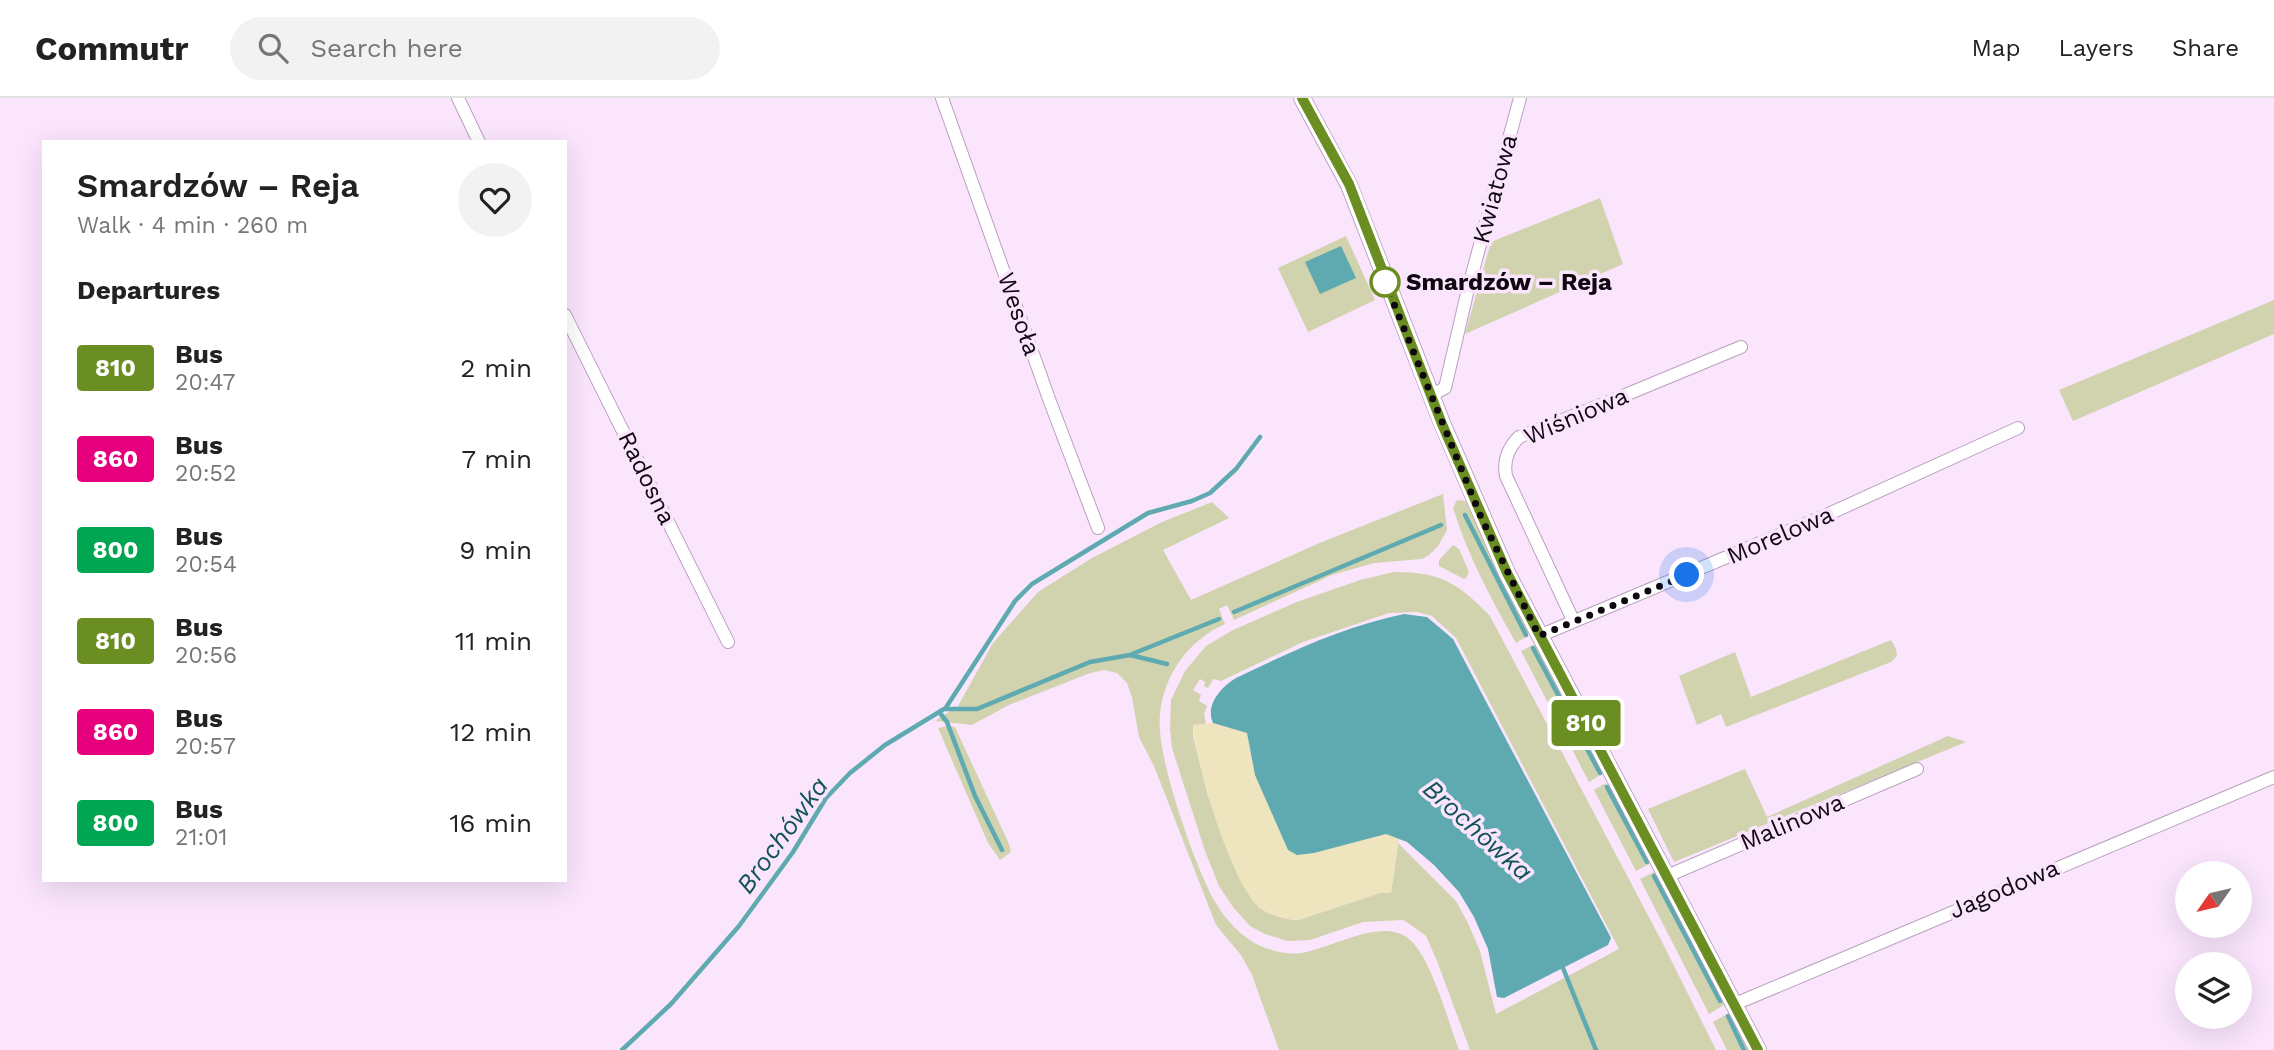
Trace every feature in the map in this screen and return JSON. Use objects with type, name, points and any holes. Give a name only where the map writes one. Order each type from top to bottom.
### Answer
[{"type":"street","points":[[458,98],[479,140]]},
{"type":"street","name":"Wesoła","points":[[942,98],[1098,528]]},
{"type":"street","points":[[1302,98],[1349,184],[1481,517],[1539,636],[1758,1050]]},
{"type":"street","name":"Kwiatowa","points":[[1431,395],[1445,388],[1468,289],[1520,98]]},
{"type":"street","name":"Radosna","points":[[567,319],[728,642]]},
{"type":"street","name":"Wiśniowa","points":[[1573,620],[1506,475],[1504,466],[1509,447],[1519,436],[1741,347]]},
{"type":"street","name":"Morelowa","points":[[1539,636],[1822,517],[2018,428]]},
{"type":"street","name":"Malinowa","points":[[1667,876],[1917,769]]},
{"type":"street","name":"Jagodowa","points":[[1735,1004],[2274,776]]},
{"type":"shaded area","points":[[1600,198],[1623,264],[1465,334],[1491,242]]},
{"type":"shaded area","points":[[1346,236],[1375,300],[1308,332],[1278,268]]},
{"type":"shaded area","points":[[2274,300],[2274,334],[2073,421],[2059,390]]},
{"type":"shaded area","points":[[1443,494],[1447,530],[1429,555],[1422,559],[1374,563],[1332,575],[1234,620],[1227,605],[1219,609],[1225,624],[1200,639],[1180,660],[1162,699],[1160,732],[1178,810],[1207,886],[1229,921],[1246,938],[1260,946],[1292,953],[1302,953],[1381,931],[1405,936],[1414,944],[1430,971],[1459,1050],[1279,1050],[1252,975],[1241,955],[1216,925],[1154,766],[1139,737],[1127,683],[1117,673],[1104,670],[1090,673],[1009,705],[972,725],[935,721],[958,706],[993,643],[1038,592],[1092,558],[1162,522],[1212,502],[1229,518],[1163,550],[1191,600],[1322,542]]},
{"type":"shaded area","points":[[1457,500],[1466,501],[1530,630],[1526,637],[1516,643],[1473,560],[1453,508]]},
{"type":"shaded area","points":[[1453,545],[1459,549],[1469,572],[1464,579],[1439,566],[1439,560]]},
{"type":"shaded area","points":[[1394,572],[1437,577],[1468,595],[1490,616],[1716,1050],[1470,1050],[1426,936],[1403,920],[1363,922],[1310,940],[1287,941],[1250,926],[1233,907],[1219,886],[1205,851],[1172,748],[1171,700],[1185,671],[1206,646],[1233,630],[1297,602],[1360,580]],"holes":[[[1417,612],[1432,616],[1456,638],[1619,949],[1496,1014],[1480,951],[1456,901],[1398,843],[1391,893],[1380,893],[1298,920],[1270,914],[1258,907],[1226,847],[1208,796],[1193,736],[1193,725],[1206,724],[1204,714],[1207,706],[1199,701],[1201,695],[1193,690],[1200,679],[1208,688],[1213,679],[1221,681],[1303,642],[1389,613]]]},
{"type":"shaded area","points":[[1891,640],[1897,656],[1891,662],[1726,727],[1721,714],[1697,725],[1679,676],[1735,652],[1751,697]]},
{"type":"shaded area","points":[[1533,645],[1539,646],[1604,770],[1589,782],[1521,651]]},
{"type":"shaded area","points":[[955,727],[1009,844],[1011,852],[1000,860],[988,843],[938,728]]},
{"type":"shaded area","points":[[1948,736],[1966,742],[1674,862],[1648,809],[1745,769],[1767,817]]},
{"type":"shaded area","points":[[1604,784],[1612,785],[1651,860],[1636,871],[1594,790]]},
{"type":"shaded area","points":[[1654,872],[1658,874],[1725,1001],[1724,1005],[1709,1014],[1640,879]]},
{"type":"shaded area","points":[[1729,1013],[1733,1015],[1751,1050],[1727,1050],[1713,1022]]},
{"type":"sand","points":[[1213,723],[1247,733],[1255,775],[1363,839],[1386,834],[1399,839],[1391,893],[1380,893],[1298,920],[1272,915],[1258,906],[1248,893],[1226,848],[1200,766],[1193,725]]},
{"type":"water","points":[[1341,246],[1356,278],[1320,294],[1305,262]]},
{"type":"water","points":[[1404,614],[1427,617],[1453,639],[1611,938],[1608,945],[1504,998],[1497,997],[1488,949],[1474,917],[1459,892],[1434,865],[1407,842],[1386,834],[1314,853],[1297,855],[1288,850],[1255,775],[1247,733],[1213,723],[1211,716],[1216,697],[1236,678],[1297,649],[1339,633]]},
{"type":"waterway","points":[[945,709],[1015,601],[1032,584],[1148,513],[1210,493],[1236,469],[1260,437]]},
{"type":"waterway","points":[[1465,515],[1526,635]]},
{"type":"waterway","points":[[1234,612],[1441,525]]},
{"type":"waterway","points":[[1132,654],[1219,619]]},
{"type":"waterway","points":[[1533,648],[1600,773]]},
{"type":"waterway","name":"Brochówka","points":[[622,1050],[671,1004],[739,926],[793,852],[826,798],[850,773],[885,745],[944,709],[977,709],[1090,662],[1130,655],[1167,664]]},
{"type":"waterway","points":[[940,713],[947,722],[975,796],[1002,850]]},
{"type":"waterway","points":[[1607,787],[1647,862]]},
{"type":"waterway","points":[[1654,876],[1720,1001]]},
{"type":"waterway","name":"Brochówka","points":[[1561,963],[1596,1050]]},
{"type":"waterway","points":[[1728,1016],[1744,1050]]},
{"type":"bus line","name":"810","points":[[1302,98],[1349,184],[1442,424],[1507,573],[1758,1050]]},
{"type":"place","name":"Smardzów – Reja","points":[[1385,282]]},
{"type":"route","points":[[1385,282],[1481,517],[1539,636],[1687,575]]}]
